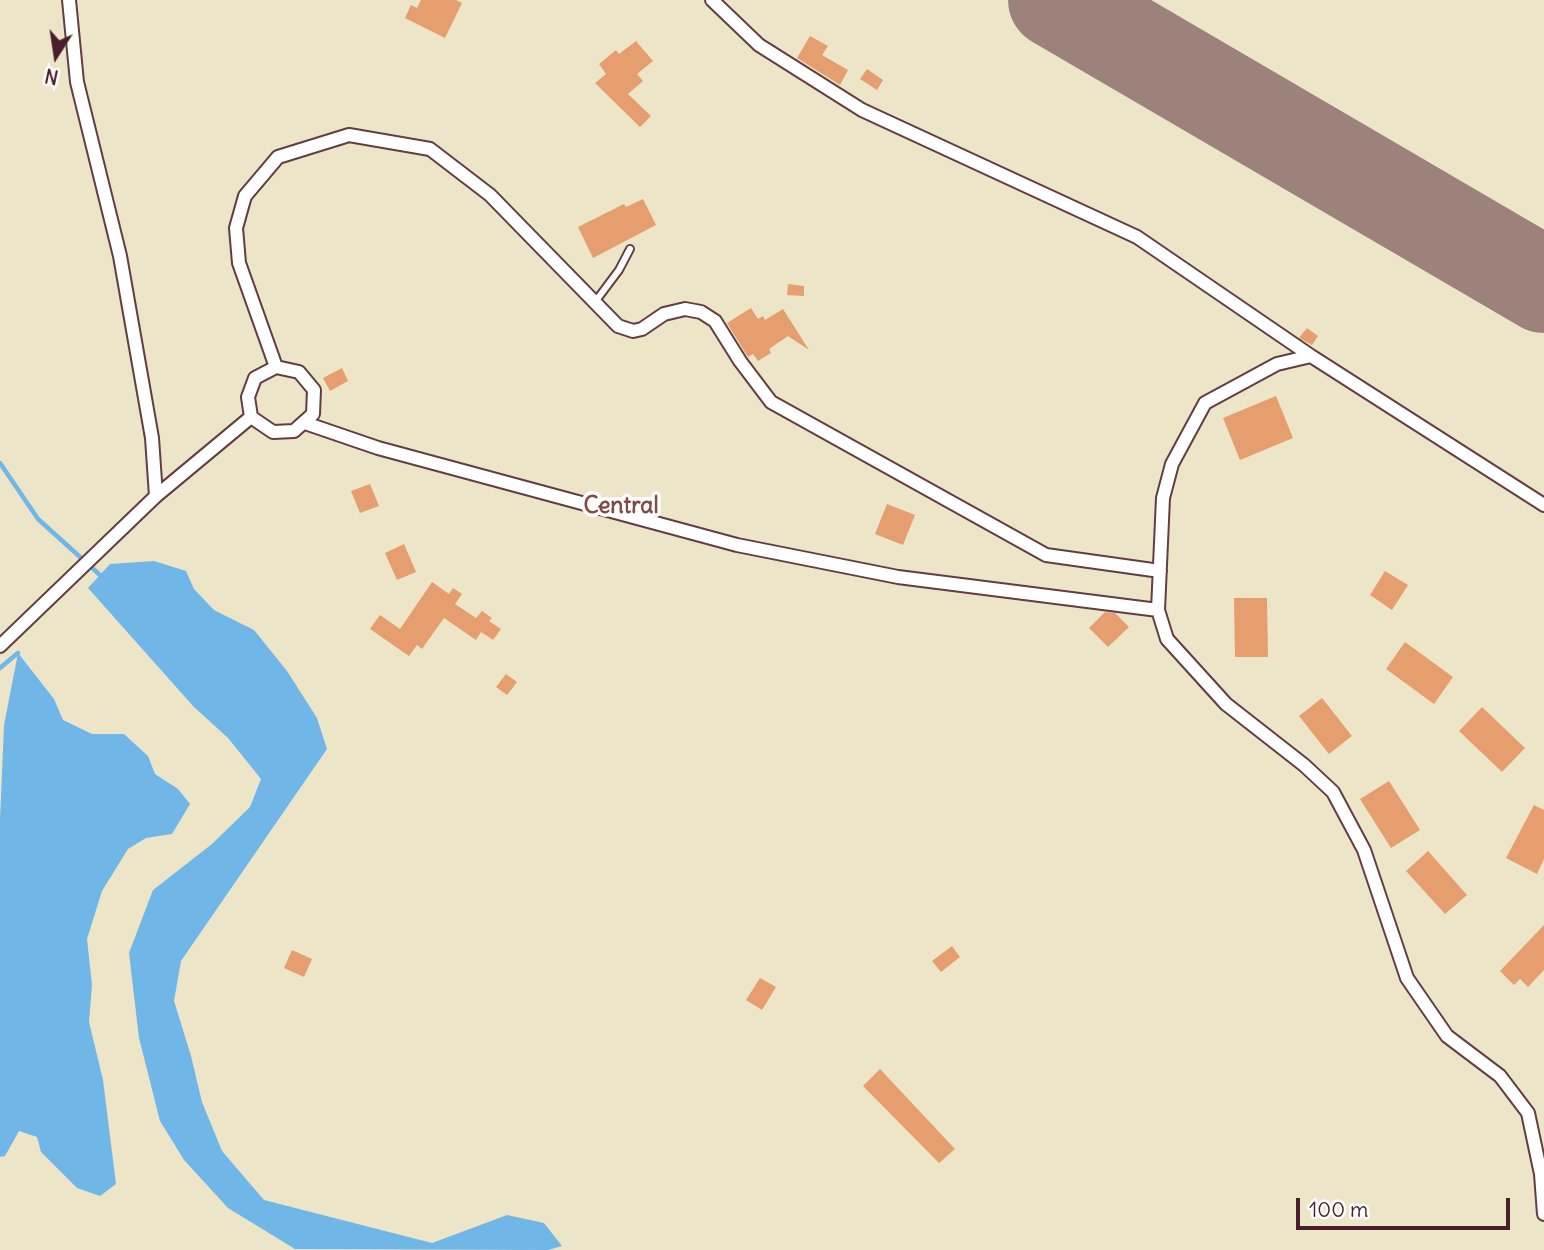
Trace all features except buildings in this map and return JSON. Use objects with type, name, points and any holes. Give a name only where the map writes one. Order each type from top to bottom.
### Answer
[{"type":"street","points":[[69,0],[77,82],[120,256],[152,438],[156,496]]},
{"type":"street","points":[[712,0],[759,46],[862,110],[1137,237],[1311,356],[1544,505]]},
{"type":"street","points":[[276,367],[239,263],[236,228],[245,196],[278,157],[348,135],[430,149],[490,195],[618,326],[633,331],[642,329],[664,314],[685,309],[701,312],[715,321],[740,361],[772,402],[1046,555],[1160,571]]},
{"type":"street","points":[[1311,356],[1277,364],[1205,403],[1172,464],[1163,498],[1158,610],[1167,639],[1226,704],[1304,765],[1333,792],[1364,849],[1407,978],[1447,1036],[1500,1076],[1528,1113],[1541,1174],[1544,1214]]},
{"type":"street","points":[[276,367],[299,372],[314,390],[313,414],[294,432],[272,432],[251,417],[248,397],[256,378],[276,367]]},
{"type":"street","points":[[0,646],[156,496],[251,417]]},
{"type":"street","points":[[305,423],[391,452],[737,545],[898,577],[1158,610]]},
{"type":"lane","points":[[595,302],[619,270],[630,249]]},
{"type":"water","points":[[154,561],[186,571],[194,589],[214,610],[254,630],[287,671],[317,718],[327,749],[181,961],[174,1001],[202,1102],[222,1151],[264,1200],[432,1243],[507,1215],[544,1223],[562,1246],[548,1250],[295,1249],[228,1208],[184,1160],[160,1121],[139,1038],[129,953],[153,890],[212,844],[250,807],[261,779],[228,738],[193,706],[88,588],[110,564]]},
{"type":"water","points":[[18,653],[54,699],[63,720],[92,734],[124,734],[148,756],[155,774],[178,789],[190,804],[172,834],[146,838],[128,849],[102,891],[87,939],[92,985],[89,1022],[103,1080],[116,1184],[100,1196],[77,1188],[41,1152],[37,1137],[19,1131],[5,1156],[0,1157],[0,820],[4,725]]},
{"type":"waterway","points":[[0,463],[38,519],[100,575]]},
{"type":"waterway","points":[[0,668],[18,653]]},
{"type":"runway","points":[[1056,0],[1544,285]]},
{"type":"district","name":"Central","points":[[621,506]]}]
